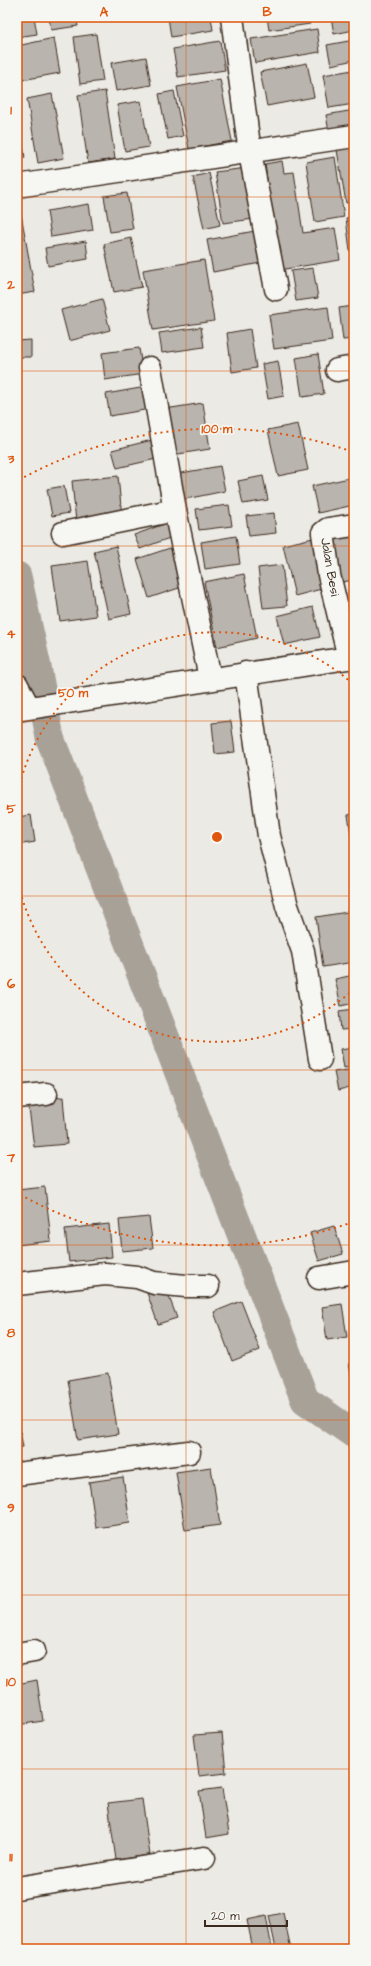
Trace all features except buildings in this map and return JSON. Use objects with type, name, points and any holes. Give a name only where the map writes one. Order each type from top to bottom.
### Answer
[{"type":"street","points":[[232,17],[250,153],[276,289]]},
{"type":"street","points":[[17,186],[250,153],[354,136]]},
{"type":"street","points":[[150,368],[175,510],[210,678]]},
{"type":"street","points":[[63,533],[175,510]]},
{"type":"street","name":"Jalan Besi","points":[[352,657],[329,575],[323,533],[328,529],[354,525]]},
{"type":"street","points":[[17,685],[32,707],[352,657]]},
{"type":"street","points":[[246,673],[269,836],[287,906],[303,951],[320,1059]]},
{"type":"street","points":[[17,1098],[46,1094]]},
{"type":"street","points":[[319,1278],[354,1272]]},
{"type":"street","points":[[17,1284],[105,1274],[137,1277],[154,1282],[186,1286],[208,1286]]},
{"type":"street","points":[[17,1474],[189,1452]]},
{"type":"street","points":[[17,1888],[204,1858]]},
{"type":"waterway","points":[[17,576],[37,667],[50,738],[305,1400],[354,1434]]}]
